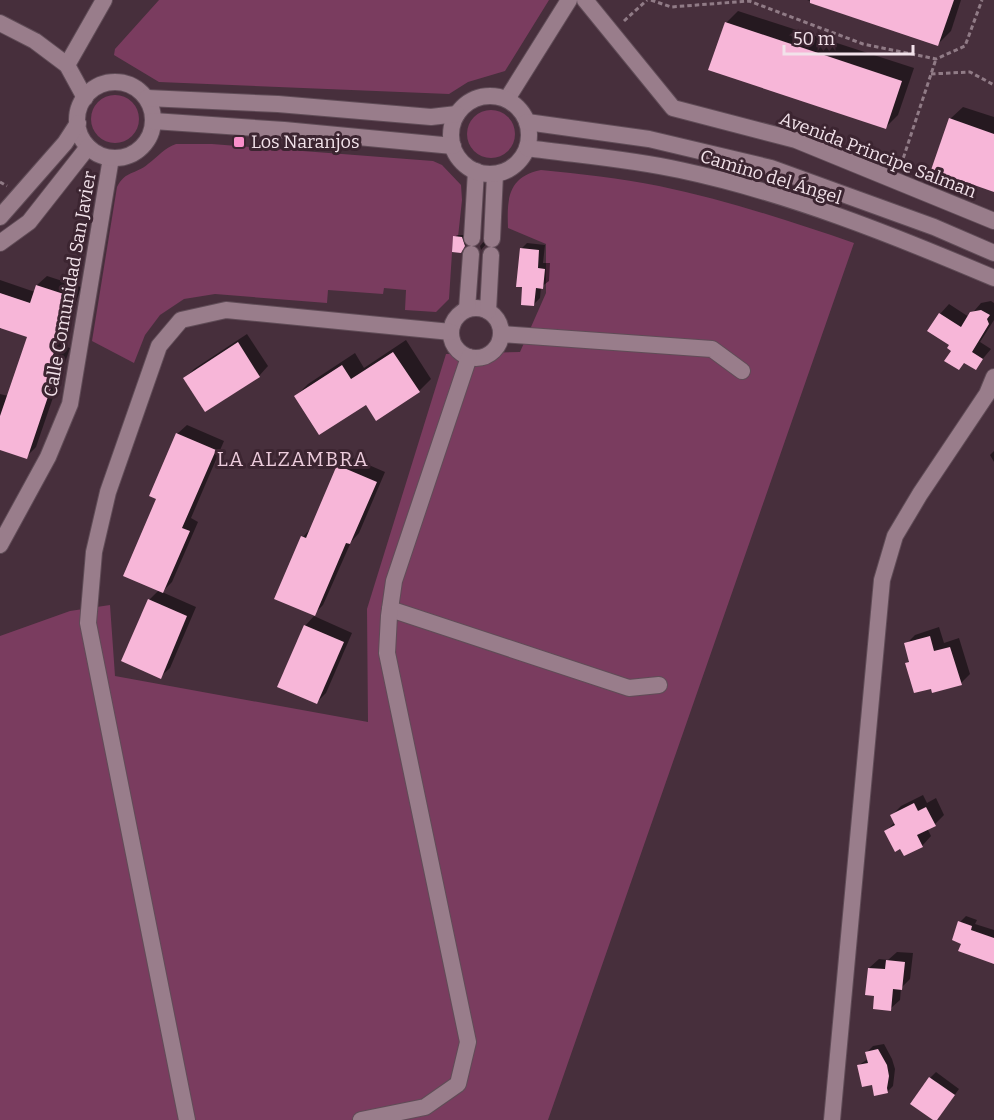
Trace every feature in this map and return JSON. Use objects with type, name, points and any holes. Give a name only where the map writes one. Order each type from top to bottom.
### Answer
[{"type":"street","points":[[67,65],[104,0]]},
{"type":"street","points":[[507,99],[569,0]]},
{"type":"street","name":"Avenida Principe Salman","points":[[585,0],[673,108],[796,140],[994,221]]},
{"type":"street","points":[[0,23],[35,41],[67,65],[85,98]]},
{"type":"street","points":[[104,83],[128,84],[147,98],[152,109],[153,121],[150,136],[140,149],[126,156],[111,158],[88,147],[81,136],[78,123],[79,109],[93,89],[104,83]]},
{"type":"street","points":[[497,96],[507,99],[520,109],[528,122],[530,136],[527,148],[522,158],[514,166],[495,174],[476,171],[461,161],[453,146],[453,124],[457,114],[464,105],[474,99],[497,96]]},
{"type":"street","points":[[147,98],[278,104],[431,117],[457,114]]},
{"type":"street","points":[[153,121],[284,129],[453,146]]},
{"type":"street","name":"Camino del Ángel","points":[[528,122],[649,139],[771,168],[873,204],[994,253]]},
{"type":"street","points":[[0,218],[65,143],[78,123]]},
{"type":"street","points":[[0,243],[29,222],[88,147]]},
{"type":"street","name":"Camino del Ángel","points":[[527,148],[644,163],[758,190],[866,227],[994,278]]},
{"type":"street","name":"Calle Comunidad San Javier","points":[[0,545],[48,457],[70,404],[111,158]]},
{"type":"street","points":[[467,309],[476,171]]},
{"type":"street","points":[[488,310],[495,174]]},
{"type":"street","points":[[467,309],[488,310],[498,320],[501,334],[496,348],[484,357],[469,357],[455,347],[451,332],[453,322],[467,309]]},
{"type":"street","points":[[187,1120],[88,623],[93,552],[108,492],[159,346],[181,320],[226,310],[451,332]]},
{"type":"street","points":[[501,334],[712,350],[742,371]]},
{"type":"street","points":[[361,1120],[425,1107],[458,1084],[468,1042],[387,653],[394,581],[469,357]]},
{"type":"street","points":[[832,1120],[882,580],[895,536],[920,494],[987,394],[994,377]]},
{"type":"street","points":[[390,609],[629,688],[659,685]]},
{"type":"path","points":[[611,32],[649,0],[671,7],[749,1],[863,44],[936,58],[965,46],[982,0]]},
{"type":"path","points":[[896,181],[936,58]]},
{"type":"path","points":[[931,74],[970,72],[994,85]]},
{"type":"shaded area","points":[[159,0],[549,0],[505,71],[468,82],[449,94],[159,82],[114,55],[115,49]]},
{"type":"shaded area","points":[[115,95],[132,102],[139,119],[132,136],[115,143],[98,136],[91,119],[98,102]]},
{"type":"shaded area","points":[[486,110],[496,110],[508,117],[515,129],[515,139],[508,151],[496,158],[486,158],[471,147],[467,139],[467,129],[478,114]]},
{"type":"shaded area","points":[[176,144],[212,144],[433,161],[442,165],[461,185],[462,200],[458,237],[453,237],[449,299],[436,312],[405,310],[406,290],[384,288],[383,294],[328,290],[327,303],[215,294],[184,299],[160,315],[145,335],[134,363],[92,341],[117,187],[127,175]]},
{"type":"shaded area","points":[[541,170],[659,186],[758,212],[854,243],[548,1120],[0,1120],[0,636],[70,611],[110,605],[115,676],[368,722],[367,609],[446,354],[520,352],[546,293],[546,244],[508,228],[511,191],[521,178]]},
{"type":"building","points":[[810,0],[954,0],[938,46],[810,3]]},
{"type":"building","points":[[725,22],[902,81],[886,129],[708,70]]},
{"type":"building","points":[[949,118],[994,134],[994,192],[931,170]]},
{"type":"building","points":[[453,236],[462,237],[465,246],[461,253],[452,252]]},
{"type":"building","points":[[520,248],[539,250],[538,268],[545,269],[543,289],[536,288],[534,306],[521,305],[522,287],[516,287]]},
{"type":"building","points":[[36,285],[73,297],[53,355],[61,358],[27,459],[0,450],[0,416],[27,337],[0,328],[0,293],[30,303]]},
{"type":"building","points":[[981,310],[990,315],[987,319],[989,324],[972,352],[983,359],[976,370],[964,363],[959,370],[944,361],[951,351],[947,348],[949,345],[927,331],[939,313],[961,327],[970,312]]},
{"type":"building","points":[[238,342],[260,377],[205,412],[183,378]]},
{"type":"building","points":[[393,352],[420,392],[376,421],[366,405],[319,435],[294,396],[342,365],[351,379]]},
{"type":"building","points":[[176,433],[216,450],[182,528],[190,531],[163,593],[123,576],[156,499],[149,496]]},
{"type":"building","points":[[337,465],[377,482],[350,544],[346,543],[315,616],[274,599],[301,536],[306,538]]},
{"type":"building","points":[[148,599],[187,616],[161,679],[121,661]]},
{"type":"building","points":[[304,625],[344,642],[317,704],[277,687]]},
{"type":"building","points":[[930,636],[934,651],[950,647],[962,685],[932,693],[931,689],[914,693],[905,663],[909,662],[904,643]]},
{"type":"building","points":[[914,803],[918,811],[926,807],[936,826],[917,835],[923,847],[904,856],[900,849],[895,852],[884,831],[895,825],[890,815]]},
{"type":"building","points":[[958,921],[972,926],[971,930],[994,938],[994,964],[958,951],[961,944],[952,940]]},
{"type":"building","points":[[886,960],[905,962],[902,990],[893,989],[891,1011],[873,1009],[874,996],[865,995],[868,968],[885,969]]},
{"type":"building","points":[[878,1049],[887,1065],[888,1093],[874,1096],[872,1085],[862,1087],[857,1065],[868,1063],[865,1052]]},
{"type":"building","points":[[929,1077],[955,1095],[937,1120],[933,1120],[910,1104]]},
{"type":"place","name":"Los Naranjos","points":[[239,142]]},
{"type":"district","name":"LA ALZAMBRA","points":[[293,459]]}]
